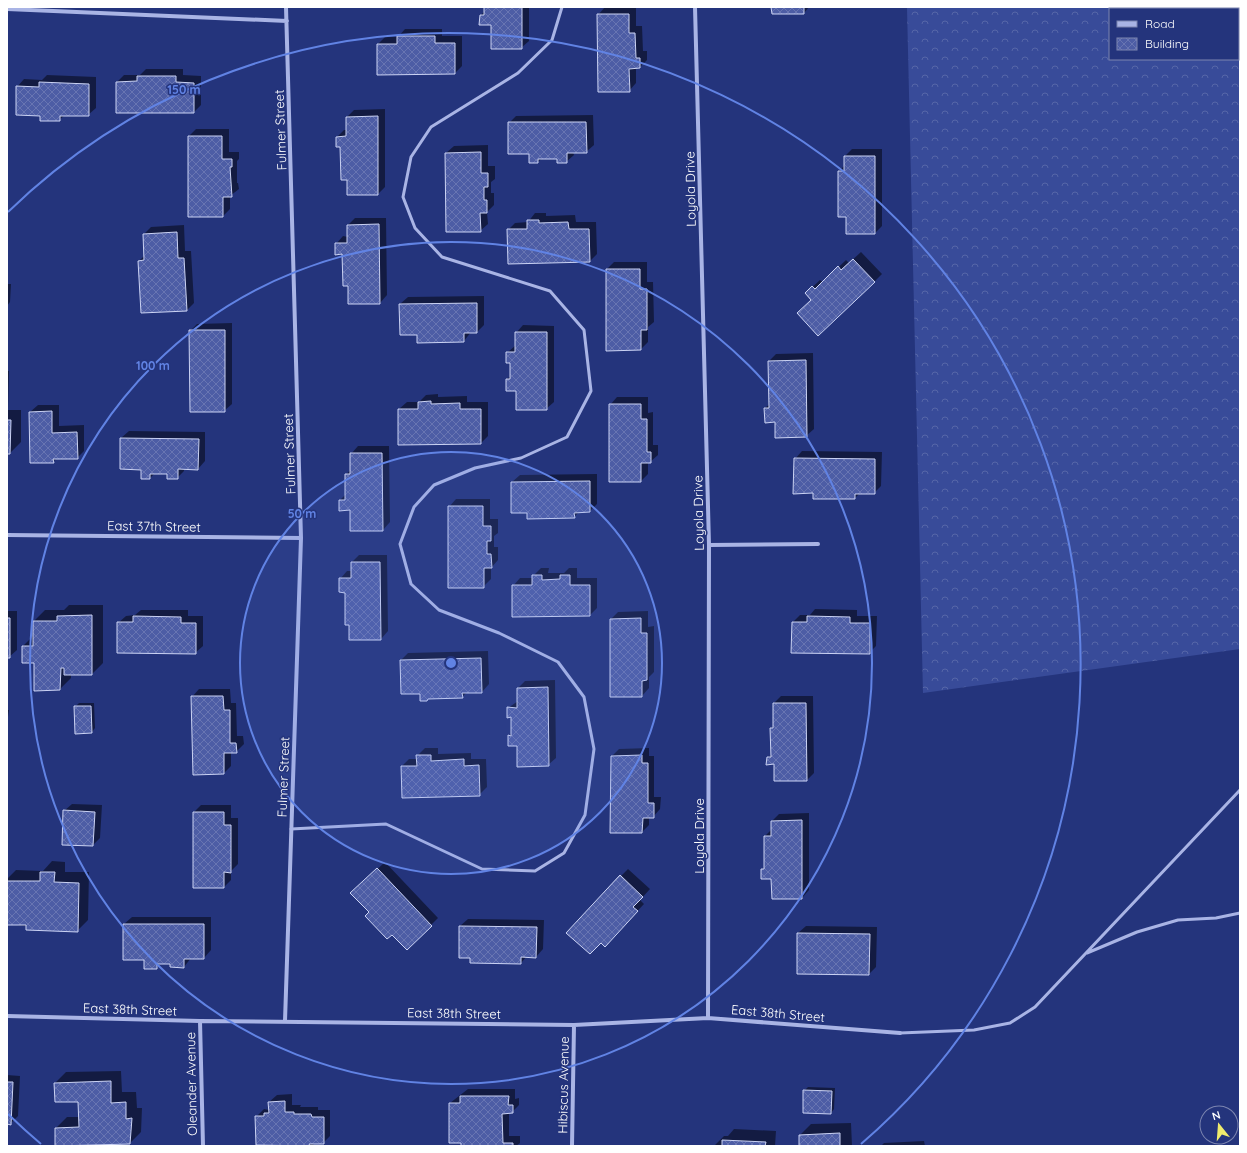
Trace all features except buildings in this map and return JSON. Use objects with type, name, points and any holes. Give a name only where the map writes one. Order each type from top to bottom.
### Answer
[{"type":"street","name":"Fulmer Street","points":[[285,1021],[301,538],[286,7]]},
{"type":"street","name":"Loyola Drive","points":[[695,7],[709,545],[708,1018]]},
{"type":"street","points":[[7,9],[287,21]]},
{"type":"street","name":"East 37th Street","points":[[7,535],[301,538]]},
{"type":"street","points":[[709,545],[818,544]]},
{"type":"street","name":"East 38th Street","points":[[7,1016],[200,1021],[574,1025],[708,1018],[900,1033]]},
{"type":"street","name":"Oleander Avenue","points":[[200,1021],[203,1146]]},
{"type":"street","name":"Hibiscus Avenue","points":[[572,1146],[574,1025]]},
{"type":"lane","points":[[291,829],[386,824],[482,869],[534,871],[564,853],[585,815],[594,749],[584,697],[558,662],[499,633],[438,610],[411,584],[400,544],[414,507],[434,485],[476,468],[521,458],[567,437],[591,391],[584,330],[550,291],[442,257],[415,228],[403,196],[411,157],[431,127],[518,72],[552,40],[562,7]]},
{"type":"lane","points":[[900,1033],[974,1030],[1010,1022],[1035,1007],[1239,792]]},
{"type":"lane","points":[[1085,953],[1137,932],[1178,920],[1216,918],[1240,913]]},
{"type":"green space","points":[[907,7],[1240,7],[1240,649],[923,693]]}]
